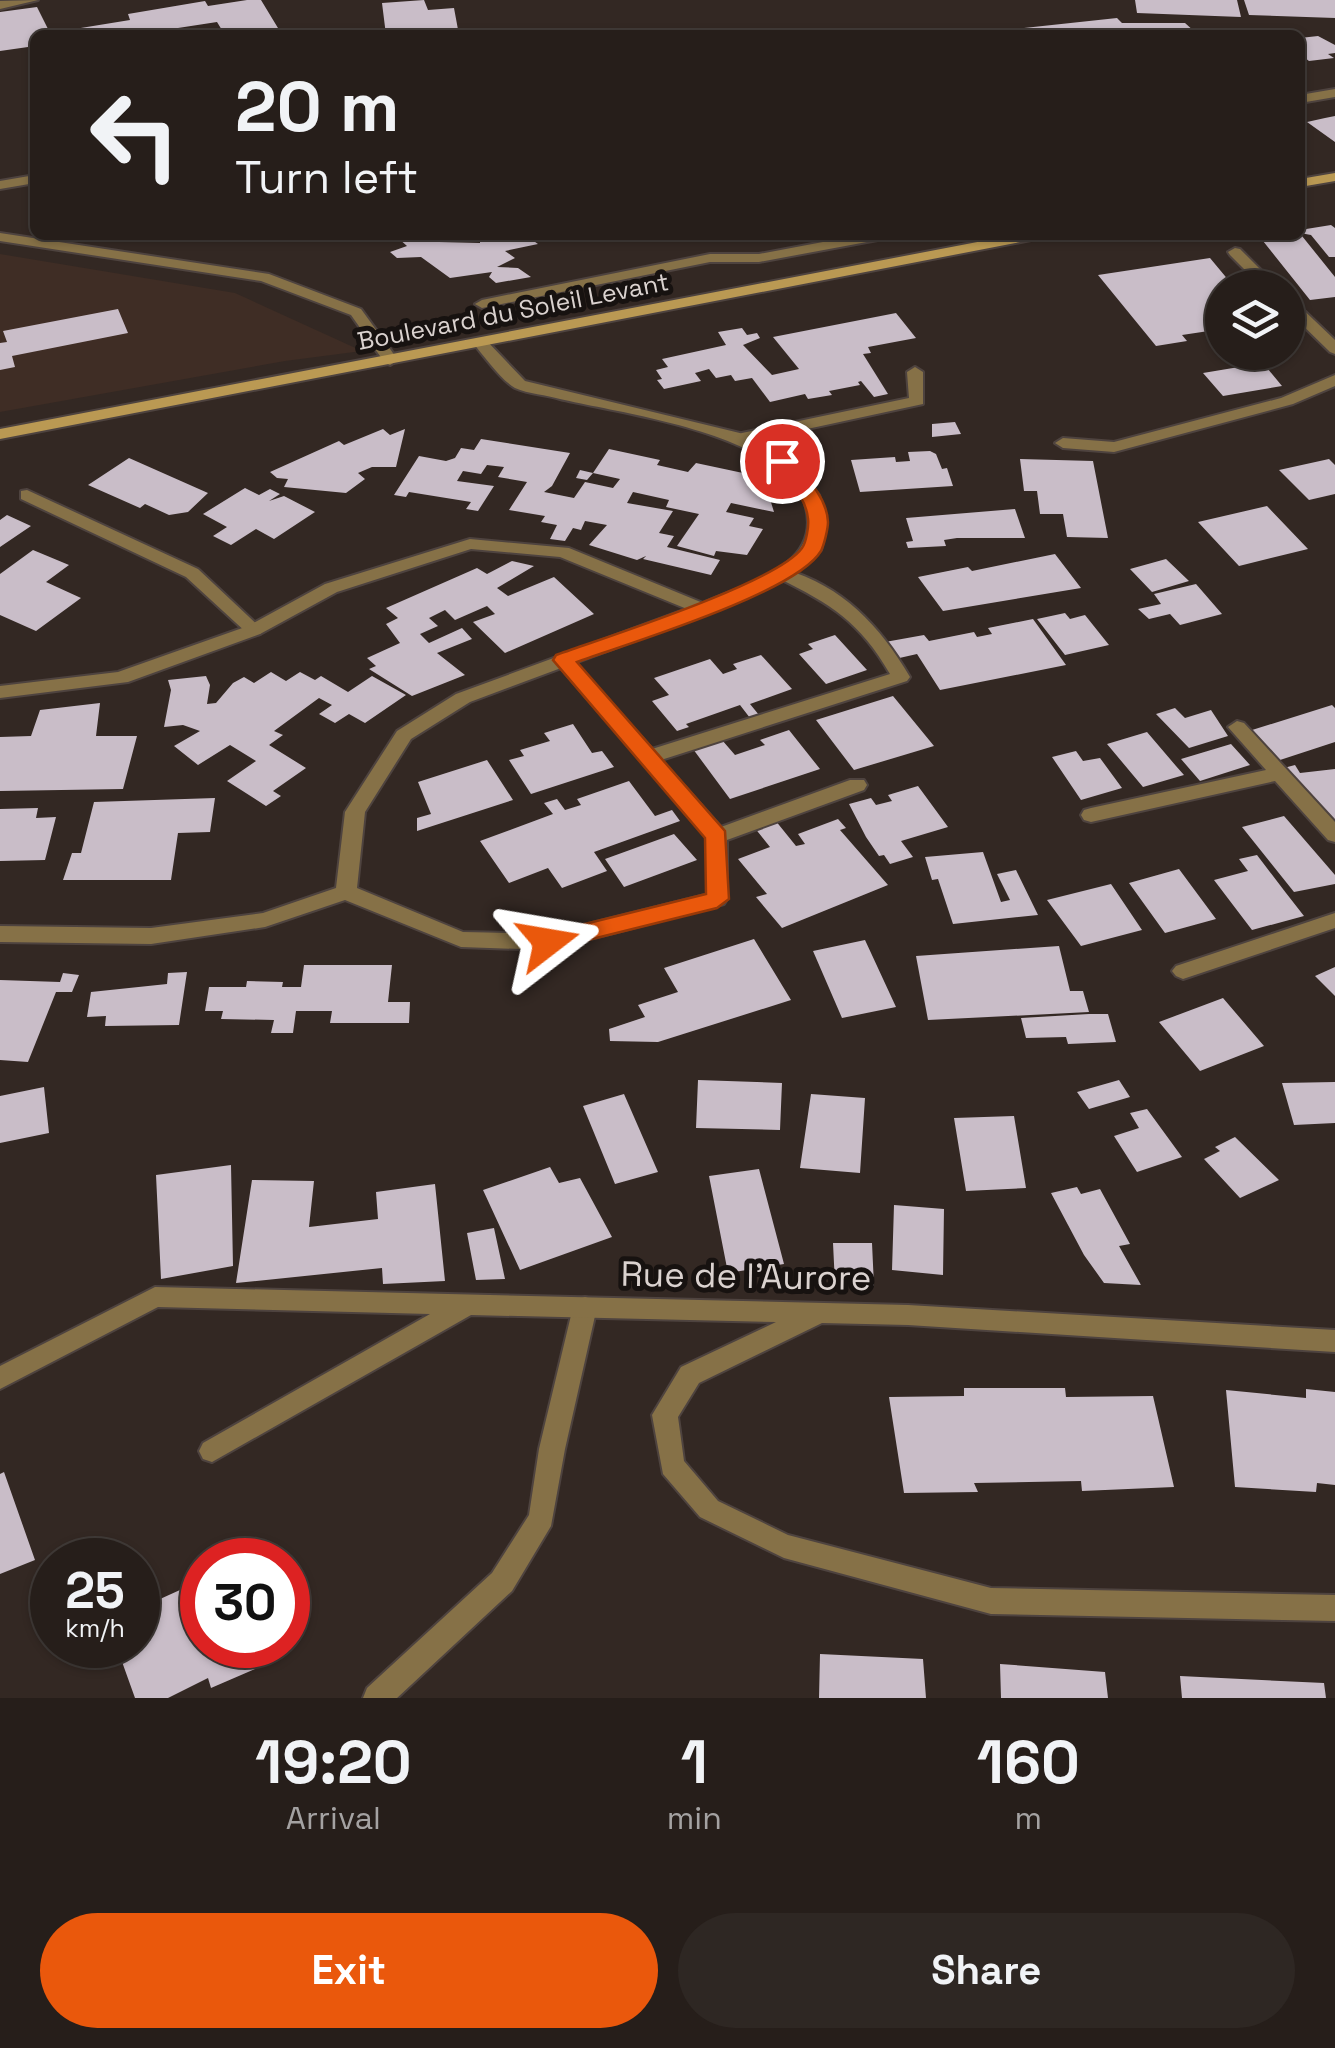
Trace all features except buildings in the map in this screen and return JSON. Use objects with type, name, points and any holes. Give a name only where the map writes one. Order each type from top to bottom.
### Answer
[{"type":"main road","points":[[1305,183],[1335,177]]},
{"type":"main road","name":"Boulevard du Soleil Levant","points":[[0,434],[1011,240]]},
{"type":"street","points":[[0,5],[32,0]]},
{"type":"street","points":[[1305,98],[1335,93]]},
{"type":"street","points":[[0,184],[30,180]]},
{"type":"street","points":[[0,237],[264,277],[356,312],[390,360]]},
{"type":"street","points":[[482,304],[710,258],[759,258],[857,240]]},
{"type":"street","points":[[1235,252],[1254,270]]},
{"type":"street","points":[[1305,320],[1335,349]]},
{"type":"street","points":[[346,892],[355,812],[404,735],[463,698],[703,609],[784,574],[812,550],[818,521],[811,495],[782,461],[742,438],[520,384],[481,344]]},
{"type":"street","points":[[742,438],[917,402],[915,372]]},
{"type":"street","points":[[1063,443],[1114,447],[1287,401],[1335,380]]},
{"type":"street","points":[[26,495],[192,574],[254,630]]},
{"type":"street","points":[[0,692],[121,678],[254,630],[331,588],[470,544],[563,552],[703,609]]},
{"type":"street","points":[[648,757],[902,678],[876,632],[842,602],[784,574]]},
{"type":"street","points":[[0,934],[151,936],[265,920],[346,892],[462,939],[548,942],[717,899],[717,836],[563,660]]},
{"type":"street","points":[[1237,726],[1335,835]]},
{"type":"street","points":[[1091,815],[1280,774]]},
{"type":"street","points":[[717,836],[857,785]]},
{"type":"street","points":[[1184,971],[1335,920]]},
{"type":"street","name":"Rue de l'Aurore","points":[[0,1378],[155,1297],[819,1313],[1335,1340]]},
{"type":"street","points":[[212,1450],[466,1304]]},
{"type":"street","points":[[377,1698],[502,1582],[542,1518],[552,1449],[584,1307]]},
{"type":"street","points":[[819,1313],[690,1376],[665,1415],[672,1466],[709,1509],[784,1546],[991,1602],[1335,1608]]},
{"type":"shaded area","points":[[0,254],[235,293],[362,351],[0,412]]},
{"type":"route","points":[[548,942],[717,899],[717,836],[563,660],[703,609],[784,574],[812,550],[818,521],[811,495],[782,461]]}]
